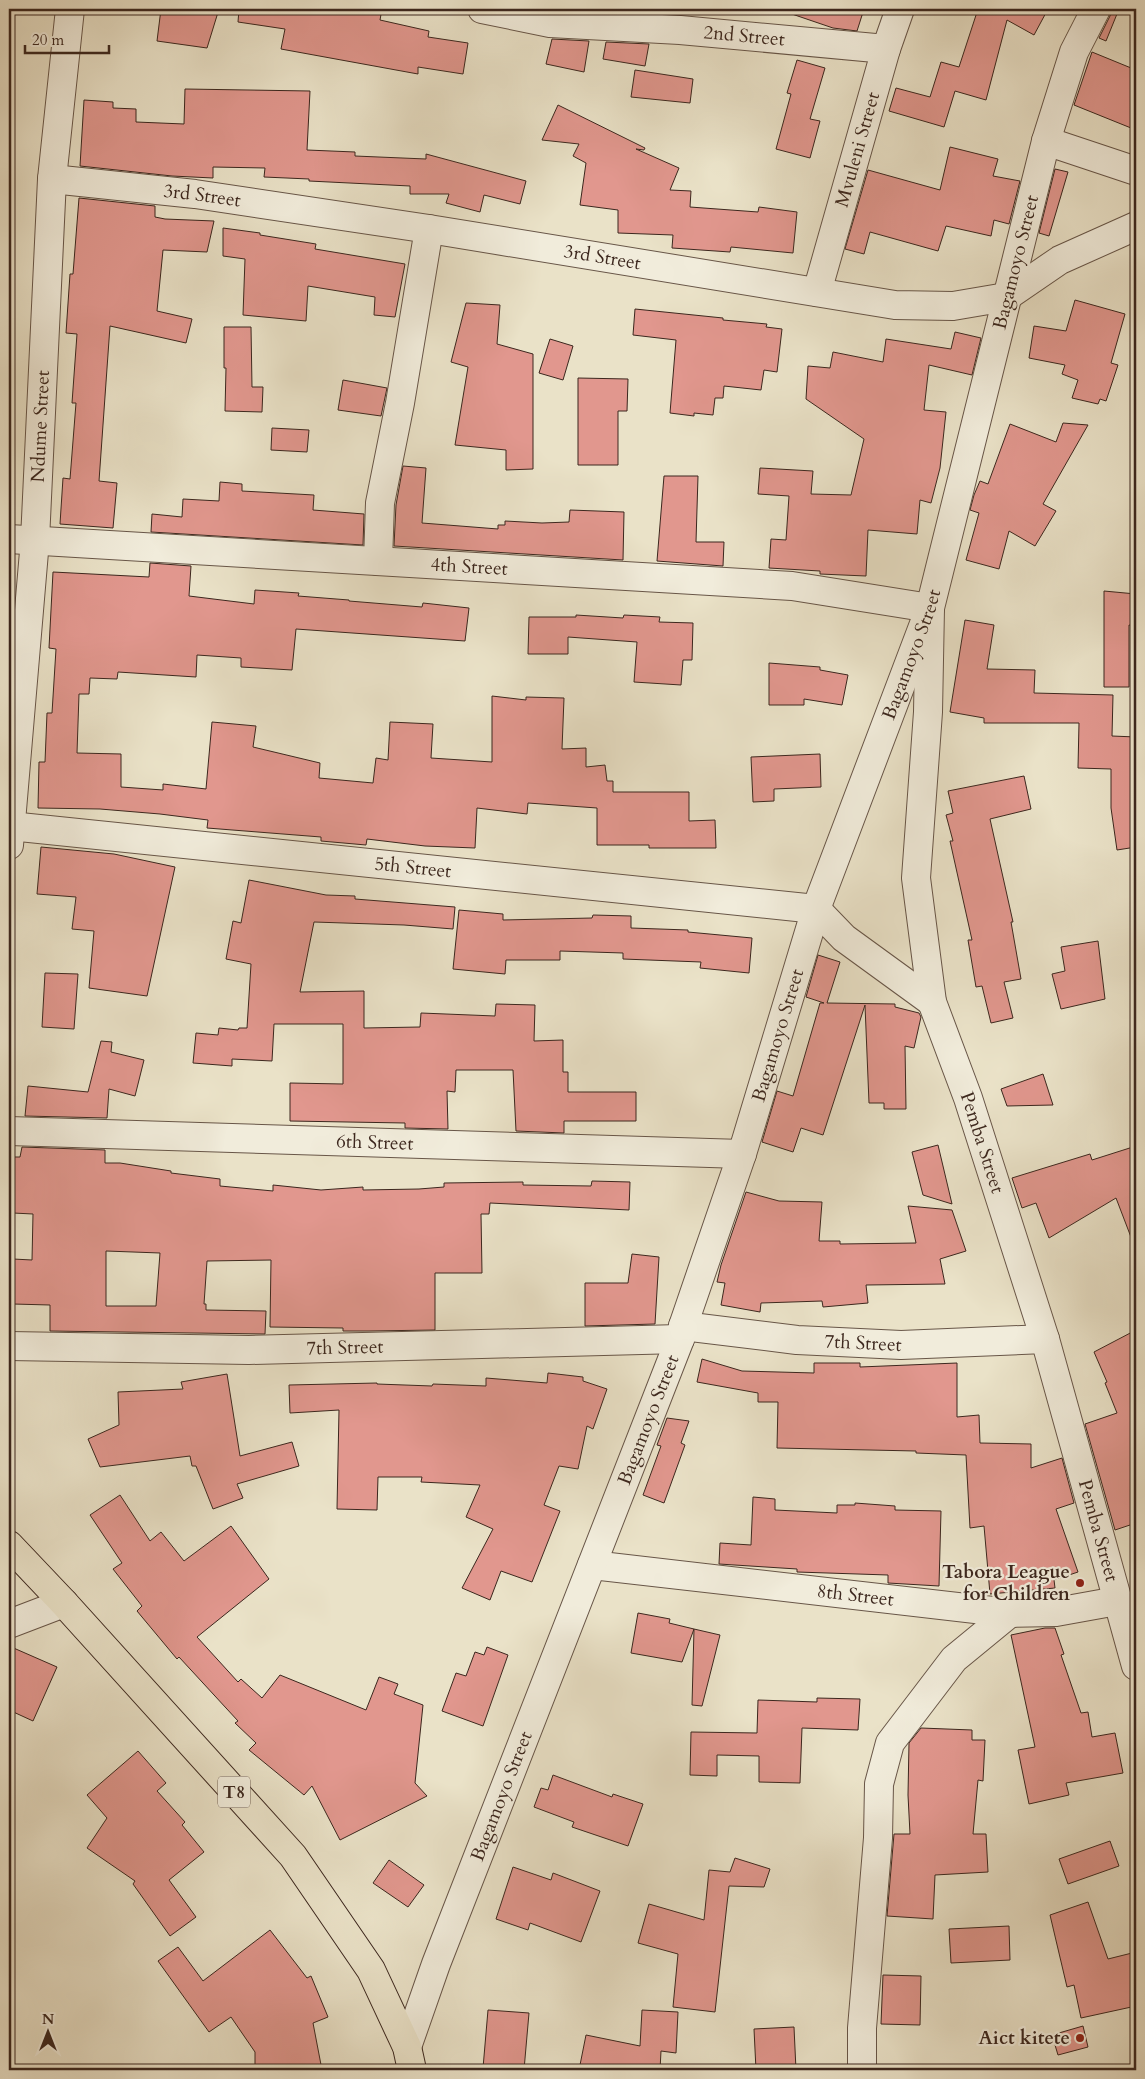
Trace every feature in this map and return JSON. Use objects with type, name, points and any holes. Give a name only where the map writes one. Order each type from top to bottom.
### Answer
[{"type":"highway","name":"T8","points":[[9,1545],[64,1603],[292,1856],[371,1970],[410,2059]]},
{"type":"street","name":"Ndume Street","points":[[10,835],[22,540],[52,179],[70,9]]},
{"type":"street","name":"2nd Street","points":[[482,9],[550,23],[680,30],[886,49]]},
{"type":"street","name":"Mvuleni Street","points":[[817,292],[886,49],[900,9]]},
{"type":"street","name":"Bagamoyo Street","points":[[410,2059],[436,1964],[682,1332],[742,1154],[816,909],[930,608],[1046,140],[1074,52],[1096,9]]},
{"type":"street","points":[[1046,140],[1136,171]]},
{"type":"street","name":"3rd Street","points":[[52,179],[195,194],[429,229],[895,305],[953,306],[1006,297],[1060,260],[1136,226]]},
{"type":"street","points":[[378,561],[380,503],[402,394],[429,229]]},
{"type":"street","name":"4th Street","points":[[22,540],[792,586],[930,608]]},
{"type":"street","name":"Pemba Street","points":[[930,608],[928,712],[916,878],[932,1002],[968,1098],[1045,1339],[1136,1666]]},
{"type":"street","name":"5th Street","points":[[10,835],[816,909]]},
{"type":"street","points":[[816,909],[844,938],[932,1002]]},
{"type":"street","name":"6th Street","points":[[9,1131],[742,1154]]},
{"type":"street","name":"7th Street","points":[[9,1346],[249,1350],[682,1332],[901,1345],[1045,1339]]},
{"type":"street","name":"8th Street","points":[[592,1565],[1010,1613],[1056,1612],[1117,1601]]},
{"type":"street","points":[[9,1624],[64,1603]]},
{"type":"street","points":[[862,2070],[862,2028],[878,1838],[879,1784],[890,1743],[954,1659],[1010,1613]]},
{"type":"building","points":[[161,9],[219,9],[207,48],[157,41]]},
{"type":"building","points":[[239,9],[382,9],[380,20],[429,31],[428,37],[468,43],[463,74],[418,67],[418,74],[281,49],[285,29],[238,22]]},
{"type":"building","points":[[787,9],[864,9],[857,31],[833,28],[786,12]]},
{"type":"building","points":[[978,9],[1048,9],[1034,35],[1007,20],[986,100],[955,91],[944,127],[889,111],[896,88],[930,97],[941,62],[959,67]]},
{"type":"building","points":[[1112,9],[1119,9],[1106,41],[1099,38]]},
{"type":"building","points":[[552,39],[589,41],[584,72],[546,64]]},
{"type":"building","points":[[606,42],[649,44],[645,66],[603,59]]},
{"type":"building","points":[[1092,52],[1136,70],[1136,130],[1074,105]]},
{"type":"building","points":[[797,60],[825,68],[810,119],[820,121],[810,158],[776,149],[791,94],[787,93]]},
{"type":"building","points":[[635,70],[693,79],[690,103],[631,97]]},
{"type":"building","points":[[185,89],[310,91],[307,150],[355,152],[355,156],[426,159],[426,154],[526,181],[520,204],[484,195],[480,212],[446,203],[449,194],[410,194],[410,186],[264,177],[265,168],[213,167],[213,178],[172,176],[80,166],[84,100],[113,102],[113,108],[136,109],[136,122],[184,124]]},
{"type":"building","points":[[558,105],[645,148],[644,150],[636,149],[679,168],[670,190],[691,191],[690,207],[758,212],[759,207],[797,212],[793,253],[731,247],[730,252],[672,248],[673,235],[618,233],[618,210],[580,205],[586,163],[573,156],[579,144],[542,140]]},
{"type":"building","points":[[950,147],[998,159],[993,176],[1020,181],[1009,224],[994,220],[991,236],[946,226],[938,251],[870,232],[864,254],[845,249],[868,170],[940,190]]},
{"type":"building","points":[[1055,169],[1068,172],[1049,236],[1039,233]]},
{"type":"building","points":[[79,198],[155,206],[155,217],[165,219],[214,221],[207,252],[163,250],[157,311],[192,319],[186,343],[110,326],[99,481],[117,483],[113,528],[60,524],[63,478],[70,479],[76,403],[72,403],[77,334],[66,333],[70,274],[73,274]]},
{"type":"building","points":[[223,228],[316,244],[315,249],[405,264],[395,317],[374,315],[375,297],[308,286],[306,321],[243,315],[245,259],[223,256]]},
{"type":"building","points":[[1075,300],[1125,314],[1111,363],[1118,365],[1106,401],[1100,399],[1098,404],[1072,398],[1078,380],[1062,374],[1065,365],[1029,358],[1034,326],[1066,331]]},
{"type":"building","points":[[466,303],[500,305],[497,344],[533,354],[533,469],[506,470],[506,450],[455,445],[468,367],[451,362]]},
{"type":"building","points":[[635,309],[723,318],[723,320],[767,324],[766,327],[782,329],[777,372],[764,370],[761,390],[724,386],[723,398],[715,398],[713,415],[694,413],[694,416],[670,413],[676,340],[633,335]]},
{"type":"building","points":[[224,327],[251,327],[252,387],[263,387],[262,412],[225,411],[226,368],[224,368]]},
{"type":"building","points":[[955,332],[981,338],[972,375],[929,365],[924,410],[946,412],[940,468],[931,503],[920,500],[917,534],[868,530],[866,576],[820,574],[820,571],[769,568],[771,539],[786,540],[789,496],[758,494],[760,468],[813,471],[811,494],[851,495],[864,439],[806,399],[808,366],[830,368],[833,352],[883,362],[886,339],[951,349]]},
{"type":"building","points":[[550,339],[573,346],[563,380],[539,373]]},
{"type":"building","points":[[578,378],[628,379],[627,411],[618,411],[618,465],[578,465]]},
{"type":"building","points":[[343,380],[387,388],[381,416],[338,410]]},
{"type":"building","points":[[1063,423],[1088,425],[1043,504],[1056,511],[1035,546],[1009,531],[999,569],[966,560],[979,513],[970,510],[974,495],[980,481],[988,484],[1010,424],[1056,442]]},
{"type":"building","points":[[272,428],[309,430],[307,452],[271,450]]},
{"type":"building","points":[[403,466],[426,468],[422,523],[498,529],[498,525],[505,525],[505,521],[569,522],[570,510],[624,512],[623,560],[394,546],[396,505]]},
{"type":"building","points":[[664,476],[698,476],[696,542],[724,542],[723,566],[657,561]]},
{"type":"building","points":[[220,482],[242,484],[242,491],[314,495],[313,510],[364,514],[363,545],[151,532],[152,514],[182,517],[183,499],[219,501]]},
{"type":"building","points":[[150,563],[191,566],[189,596],[254,604],[255,590],[299,593],[298,596],[349,601],[422,607],[423,603],[469,608],[465,641],[296,629],[292,670],[241,667],[241,658],[197,655],[196,677],[118,672],[117,679],[90,678],[89,694],[79,694],[77,753],[121,754],[121,787],[163,790],[163,784],[206,789],[212,722],[256,726],[253,747],[320,763],[319,778],[373,783],[376,758],[388,760],[390,722],[433,724],[431,758],[492,762],[492,696],[526,700],[526,697],[564,698],[562,749],[586,748],[586,767],[605,765],[607,781],[613,781],[613,792],[689,792],[689,821],[715,820],[716,848],[649,848],[649,845],[597,845],[597,808],[528,803],[527,814],[477,808],[475,848],[425,846],[367,839],[366,845],[321,841],[321,837],[207,828],[208,820],[160,814],[100,809],[38,808],[39,762],[45,762],[47,713],[52,713],[56,649],[49,648],[53,572],[149,577]]},
{"type":"building","points":[[1104,591],[1136,594],[1136,626],[1129,625],[1129,687],[1104,687]]},
{"type":"building","points":[[576,615],[623,618],[624,615],[660,617],[659,622],[693,623],[692,660],[683,660],[681,685],[634,682],[637,642],[568,637],[568,654],[528,654],[529,617],[576,617]]},
{"type":"building","points":[[965,620],[994,625],[987,669],[1035,670],[1034,693],[1113,695],[1112,736],[1136,737],[1136,847],[1117,850],[1111,808],[1111,769],[1078,768],[1079,723],[984,723],[984,718],[950,712]]},
{"type":"building","points":[[769,663],[820,667],[820,670],[848,675],[842,705],[804,699],[804,705],[769,705]]},
{"type":"building","points":[[820,754],[821,787],[774,789],[774,801],[753,802],[751,757]]},
{"type":"building","points":[[1024,776],[1031,809],[990,819],[1013,922],[1011,922],[1021,979],[1004,982],[1013,1018],[991,1023],[982,986],[976,987],[968,940],[972,940],[950,841],[953,841],[946,815],[953,813],[948,791]]},
{"type":"building","points":[[41,847],[114,854],[175,867],[147,996],[89,988],[94,931],[72,929],[76,897],[37,894]]},
{"type":"building","points":[[249,880],[326,895],[355,896],[355,899],[455,907],[453,929],[404,925],[314,922],[300,992],[364,991],[364,1028],[420,1027],[421,1013],[495,1016],[496,1004],[535,1005],[534,1041],[563,1040],[563,1072],[568,1072],[568,1092],[636,1092],[636,1121],[564,1121],[564,1133],[516,1131],[513,1070],[456,1070],[455,1092],[447,1091],[448,1129],[405,1128],[405,1123],[290,1121],[290,1083],[343,1084],[343,1024],[274,1024],[272,1061],[232,1059],[232,1066],[193,1063],[196,1033],[218,1035],[219,1028],[238,1030],[239,1028],[247,1028],[251,964],[226,959],[233,921],[241,923]]},
{"type":"building","points":[[459,910],[503,914],[503,920],[592,918],[593,915],[631,916],[631,928],[688,930],[688,932],[752,938],[749,973],[700,968],[701,962],[623,959],[623,953],[560,951],[560,960],[506,960],[505,974],[453,969]]},
{"type":"building","points":[[1098,941],[1105,999],[1061,1009],[1052,974],[1065,971],[1061,947]]},
{"type":"building","points":[[818,955],[840,962],[827,1003],[895,1004],[895,1007],[919,1013],[921,1017],[914,1048],[905,1046],[906,1109],[884,1109],[884,1103],[869,1103],[865,1005],[823,1135],[801,1128],[793,1152],[762,1142],[777,1091],[793,1096],[820,1003],[824,1003],[806,997]]},
{"type":"building","points":[[45,973],[78,974],[74,1029],[42,1027]]},
{"type":"building","points":[[101,1041],[112,1042],[111,1052],[144,1060],[135,1096],[109,1089],[107,1118],[25,1116],[28,1086],[88,1092]]},
{"type":"building","points":[[1043,1074],[1053,1105],[1007,1106],[1001,1089]]},
{"type":"building","points":[[938,1145],[952,1204],[923,1195],[912,1152]]},
{"type":"building","points":[[1136,1146],[1136,1245],[1134,1245],[1116,1198],[1049,1238],[1036,1203],[1022,1208],[1012,1178],[1090,1154],[1092,1160]]},
{"type":"building","points":[[22,1147],[105,1150],[105,1163],[120,1163],[171,1171],[171,1173],[220,1179],[220,1186],[273,1191],[273,1185],[321,1190],[363,1187],[363,1190],[444,1187],[444,1183],[523,1182],[523,1185],[591,1186],[592,1181],[630,1182],[629,1210],[490,1203],[489,1214],[481,1214],[482,1273],[435,1273],[435,1330],[343,1331],[343,1328],[270,1327],[271,1260],[207,1261],[204,1304],[206,1304],[206,1310],[266,1311],[265,1334],[50,1331],[50,1305],[13,1304],[13,1259],[32,1260],[33,1214],[13,1213],[14,1157],[20,1157]],"holes":[[[106,1251],[160,1253],[156,1306],[106,1306]]]},
{"type":"building","points":[[746,1192],[779,1201],[822,1202],[819,1241],[840,1241],[840,1244],[916,1243],[908,1206],[952,1210],[966,1251],[940,1259],[945,1284],[866,1285],[868,1303],[823,1307],[822,1301],[761,1303],[760,1312],[721,1305],[725,1283],[717,1282]]},
{"type":"building","points":[[632,1254],[659,1257],[655,1324],[585,1326],[585,1283],[628,1283]]},
{"type":"building","points":[[1136,1330],[1136,1523],[1115,1530],[1085,1424],[1117,1413],[1105,1383],[1107,1382],[1094,1352]]},
{"type":"building","points":[[702,1359],[742,1371],[814,1373],[814,1363],[860,1363],[860,1367],[957,1363],[957,1417],[979,1415],[980,1443],[1031,1444],[1031,1468],[1062,1458],[1074,1503],[1056,1509],[1078,1572],[1054,1580],[1055,1588],[990,1594],[984,1526],[970,1528],[966,1455],[916,1453],[916,1451],[777,1448],[778,1402],[758,1402],[758,1393],[697,1382]]},
{"type":"building","points":[[548,1373],[583,1377],[583,1381],[607,1389],[593,1429],[587,1426],[578,1469],[559,1466],[544,1505],[560,1511],[532,1582],[501,1571],[490,1600],[462,1588],[493,1529],[466,1517],[480,1485],[421,1482],[422,1477],[378,1477],[377,1510],[337,1509],[339,1410],[290,1413],[289,1385],[377,1383],[486,1386],[486,1378],[547,1383]]},
{"type":"building","points":[[227,1374],[240,1456],[292,1442],[299,1466],[237,1484],[243,1498],[213,1509],[196,1466],[192,1466],[190,1456],[100,1467],[88,1439],[119,1425],[118,1392],[183,1389],[181,1382]]},
{"type":"building","points":[[667,1418],[689,1421],[681,1443],[685,1445],[664,1503],[643,1495],[661,1446],[657,1445]]},
{"type":"building","points":[[120,1495],[150,1541],[161,1532],[184,1561],[231,1526],[269,1579],[197,1637],[238,1682],[241,1679],[262,1698],[280,1675],[366,1710],[379,1677],[398,1684],[394,1694],[423,1705],[415,1783],[427,1796],[340,1840],[312,1786],[304,1795],[249,1750],[256,1743],[235,1723],[238,1721],[179,1657],[177,1659],[137,1611],[142,1606],[113,1569],[122,1563],[90,1515]]},
{"type":"building","points":[[753,1497],[775,1499],[775,1510],[837,1513],[837,1505],[855,1505],[855,1503],[895,1506],[895,1510],[941,1511],[939,1586],[888,1583],[888,1575],[797,1572],[797,1569],[719,1564],[720,1543],[751,1545]]},
{"type":"building","points":[[638,1613],[670,1619],[669,1623],[694,1629],[682,1662],[631,1653]]},
{"type":"building","points":[[1045,1628],[1055,1628],[1064,1654],[1061,1655],[1081,1713],[1088,1712],[1092,1737],[1115,1733],[1123,1773],[1066,1783],[1069,1795],[1029,1804],[1018,1750],[1035,1747],[1011,1635]]},
{"type":"building","points":[[694,1629],[720,1635],[702,1706],[692,1705]]},
{"type":"building","points":[[9,1646],[57,1667],[33,1721],[9,1710]]},
{"type":"building","points":[[487,1647],[508,1655],[483,1726],[442,1711],[456,1673],[466,1676],[475,1652],[484,1655]]},
{"type":"building","points":[[817,1698],[860,1699],[858,1730],[802,1728],[800,1783],[759,1782],[759,1756],[717,1755],[717,1776],[690,1775],[691,1732],[757,1733],[758,1700],[817,1702]]},
{"type":"building","points":[[921,1728],[972,1730],[972,1740],[985,1740],[983,1781],[978,1780],[973,1834],[986,1834],[988,1872],[935,1875],[933,1919],[887,1916],[894,1834],[910,1834],[908,1795],[909,1743]]},
{"type":"building","points":[[138,1751],[166,1783],[157,1791],[185,1822],[182,1825],[204,1852],[169,1880],[196,1917],[170,1936],[133,1884],[135,1881],[87,1848],[107,1818],[87,1795]]},
{"type":"building","points":[[553,1775],[612,1797],[613,1794],[643,1804],[628,1846],[572,1827],[574,1822],[534,1807],[541,1788],[548,1790]]},
{"type":"building","points":[[1110,1841],[1119,1866],[1068,1884],[1059,1859]]},
{"type":"building","points":[[735,1858],[770,1869],[764,1887],[729,1886],[715,2012],[673,2007],[678,1954],[638,1943],[649,1904],[704,1920],[709,1870],[730,1872]]},
{"type":"building","points":[[389,1860],[424,1885],[408,1907],[373,1883]]},
{"type":"building","points":[[513,1867],[551,1880],[553,1873],[600,1891],[581,1942],[530,1923],[528,1930],[496,1919]]},
{"type":"building","points":[[1088,1902],[1108,1959],[1136,1952],[1136,2006],[1081,2018],[1074,1985],[1067,1987],[1050,1915]]},
{"type":"building","points":[[1009,1926],[1010,1960],[951,1963],[949,1929]]},
{"type":"building","points":[[270,1930],[307,1978],[311,1976],[328,2017],[313,2023],[322,2070],[255,2070],[255,2052],[231,2017],[209,2032],[158,1961],[178,1947],[203,1981]]},
{"type":"building","points":[[883,1975],[921,1976],[920,2025],[881,2024]]},
{"type":"building","points":[[488,2010],[529,2013],[524,2070],[483,2068]]},
{"type":"building","points":[[642,2010],[678,2012],[676,2053],[661,2051],[660,2070],[579,2070],[586,2035],[640,2046]]},
{"type":"building","points":[[1083,2026],[1088,2047],[1058,2055],[1052,2035]]},
{"type":"building","points":[[794,2027],[796,2070],[756,2070],[754,2029]]},
{"type":"place","name":"Tabora League for Children","points":[[1080,1583]]},
{"type":"place","name":"Aict kitete","points":[[1080,2038]]}]
